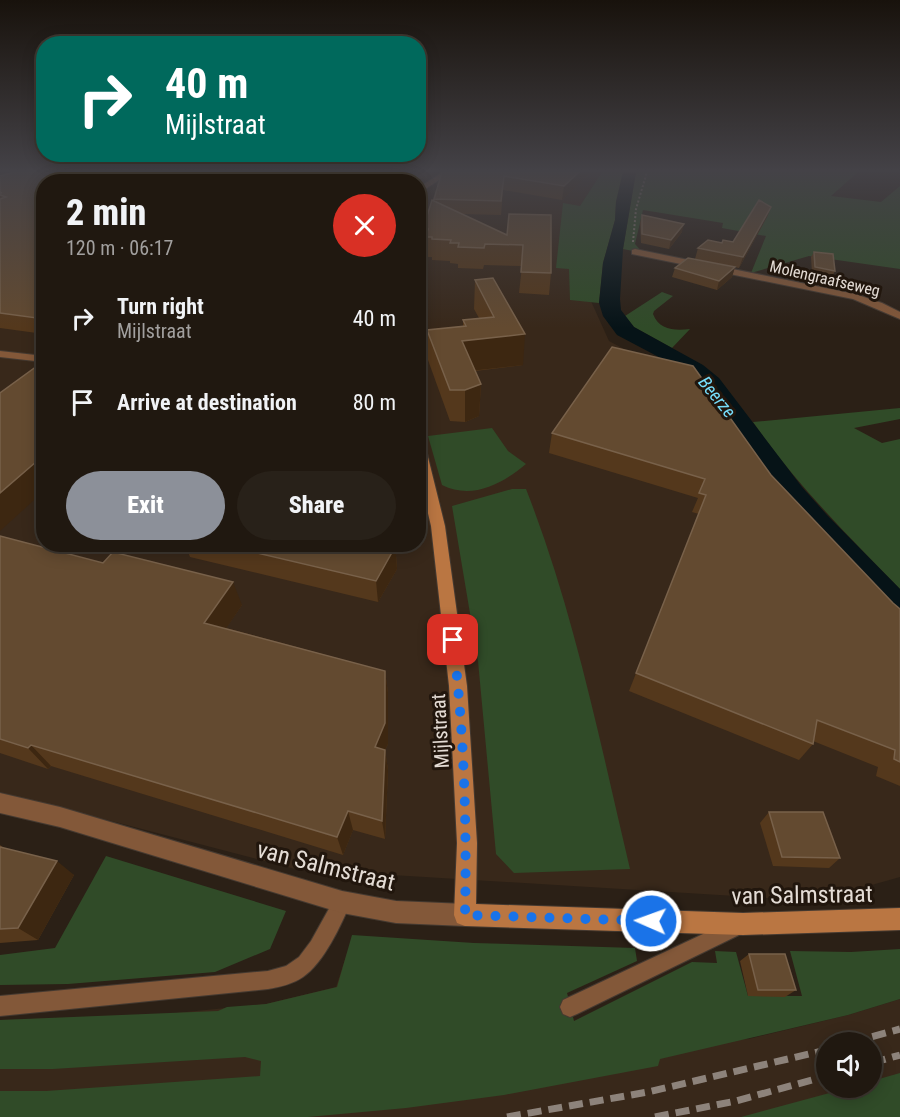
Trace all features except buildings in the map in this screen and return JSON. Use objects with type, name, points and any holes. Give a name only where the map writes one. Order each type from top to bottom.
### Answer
[{"type":"main road","name":"Mijlstraat","points":[[426,475],[438,526],[458,686],[466,843],[465,915]]},
{"type":"main road","name":"van Salmstraat","points":[[465,915],[743,924],[900,920]]},
{"type":"street","name":"Molengraafseweg","points":[[635,252],[855,297],[879,305],[900,316]]},
{"type":"street","points":[[0,354],[36,358]]},
{"type":"street","name":"van Salmstraat","points":[[0,803],[60,817],[342,902],[396,912],[465,915]]},
{"type":"lane","points":[[0,1006],[268,980],[287,975],[300,969],[309,958],[342,902]]},
{"type":"lane","points":[[570,1007],[743,924]]},
{"type":"path","points":[[634,224],[632,244],[635,252]]},
{"type":"shaded area","points":[[0,224],[36,224],[36,552],[426,552],[426,224],[582,224],[590,299],[609,341],[671,374],[900,635],[900,877],[815,901],[295,869],[0,792]]},
{"type":"shaded area","points":[[347,953],[567,993],[579,1045],[749,1039],[848,1015],[900,999],[900,1117],[0,1117],[0,1020],[166,1014],[266,1004],[336,987]]},
{"type":"green space","points":[[561,224],[614,224],[603,263],[599,303],[570,300],[569,269],[556,268]]},
{"type":"green space","points":[[627,224],[640,224],[635,244],[643,253],[623,249]]},
{"type":"green space","points":[[723,224],[900,224],[900,269],[809,256],[751,273],[766,236],[722,228]]},
{"type":"green space","points":[[662,292],[673,296],[654,311],[653,314],[659,323],[668,328],[690,329],[672,348],[634,327],[625,316]]},
{"type":"green space","points":[[900,408],[900,419],[854,428],[882,443],[900,439],[900,589],[804,488],[753,422]]},
{"type":"green space","points":[[492,428],[508,451],[526,464],[507,478],[486,488],[464,491],[442,485],[428,436]]},
{"type":"green space","points":[[512,489],[526,489],[558,582],[585,677],[630,869],[514,873],[496,854],[478,661],[452,506]]},
{"type":"green space","points":[[106,856],[286,911],[270,949],[215,972],[68,984],[0,985],[0,955],[55,948]]},
{"type":"green space","points":[[352,935],[474,943],[635,948],[637,961],[567,993],[574,1021],[692,962],[717,963],[715,951],[736,952],[748,996],[802,996],[790,951],[851,952],[900,949],[900,999],[848,1015],[660,1059],[658,1066],[504,1095],[406,1108],[308,1117],[0,1117],[0,1091],[46,1091],[260,1076],[261,1061],[245,1057],[53,1069],[0,1069],[0,1020],[218,1011],[227,1007],[266,1004],[337,987]]},
{"type":"green space","points":[[900,1073],[900,1117],[741,1117],[816,1097],[882,1098],[882,1078]]},
{"type":"water","name":"Beerze","points":[[614,224],[627,224],[623,249],[621,310],[634,327],[703,365],[719,378],[802,487],[900,589],[900,632],[672,364],[617,335],[603,316],[599,303],[603,263]]},
{"type":"railway","points":[[882,1034],[900,1029]]},
{"type":"railway","points":[[507,1117],[648,1092],[816,1052]]},
{"type":"railway","points":[[882,1060],[900,1055]]},
{"type":"railway","points":[[655,1117],[736,1101],[816,1079]]},
{"type":"route","points":[[453,640],[458,686],[466,843],[465,915],[651,921]]}]
